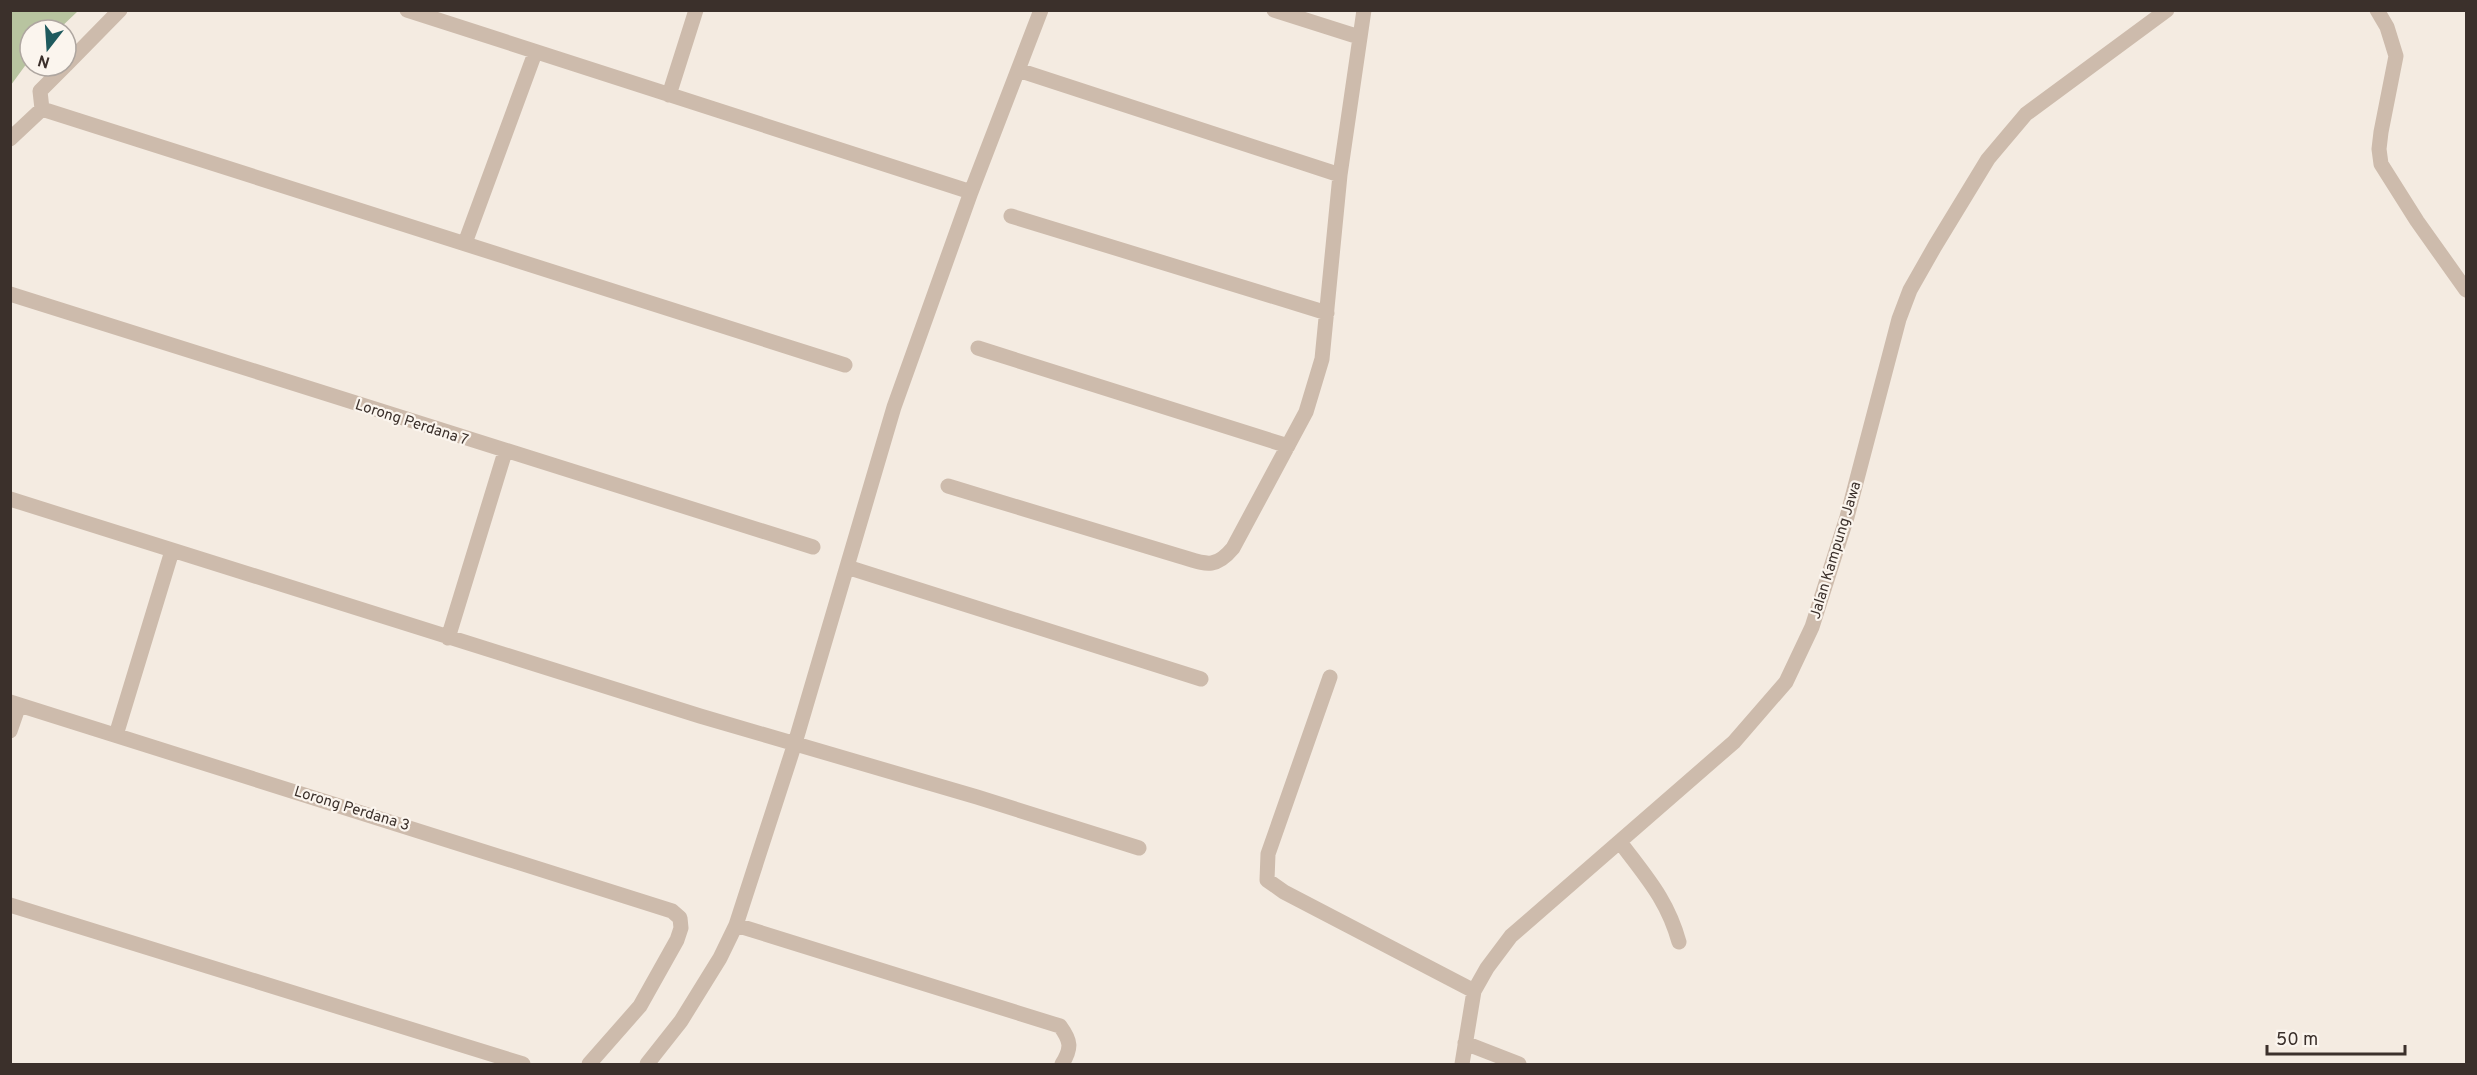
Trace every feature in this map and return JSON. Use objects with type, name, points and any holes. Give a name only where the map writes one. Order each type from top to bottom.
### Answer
[{"type":"street","points":[[78,54],[120,10]]},
{"type":"street","points":[[406,10],[971,192]]},
{"type":"street","points":[[669,95],[696,10]]},
{"type":"street","points":[[648,1065],[681,1021],[720,958],[736,925],[795,743],[894,407],[971,192],[1041,10]]},
{"type":"street","points":[[1274,10],[1359,37]]},
{"type":"street","points":[[948,486],[1211,564],[1222,562],[1233,548],[1306,412],[1322,359],[1340,175],[1364,10]]},
{"type":"street","name":"Jalan Kampung Jawa","points":[[1462,1065],[1474,991],[1487,968],[1511,936],[1734,742],[1786,682],[1812,627],[1844,527],[1890,351],[1910,290],[1988,159],[2026,114],[2167,10]]},
{"type":"street","points":[[2377,10],[2387,27],[2396,56],[2381,132],[2379,149],[2381,164],[2417,221],[2466,290]]},
{"type":"street","points":[[465,243],[535,53]]},
{"type":"street","points":[[1018,70],[1340,175]]},
{"type":"street","points":[[42,109],[40,91],[54,78]]},
{"type":"street","points":[[42,109],[846,365]]},
{"type":"street","points":[[10,139],[42,109]]},
{"type":"street","points":[[1011,216],[1326,313]]},
{"type":"street","name":"Lorong Perdana 7","points":[[10,294],[813,547]]},
{"type":"street","points":[[978,348],[1288,446]]},
{"type":"street","points":[[448,638],[506,452]]},
{"type":"street","points":[[10,499],[448,638],[1140,848]]},
{"type":"street","points":[[116,735],[172,551]]},
{"type":"street","points":[[847,567],[1201,679]]},
{"type":"street","points":[[1330,677],[1268,854],[1267,880],[1284,892],[1474,991]]},
{"type":"street","points":[[10,731],[15,703]]},
{"type":"street","name":"Lorong Perdana 3","points":[[15,703],[672,911],[680,918],[681,928],[640,1006],[589,1065]]},
{"type":"street","points":[[1620,842],[1661,896],[1671,914],[1679,942]]},
{"type":"street","points":[[10,905],[523,1065]]},
{"type":"street","points":[[736,925],[1060,1026],[1070,1039],[1069,1053],[1062,1065]]},
{"type":"street","points":[[1465,1043],[1519,1065]]},
{"type":"green space","points":[[11,10],[78,11],[71,18],[18,18],[18,75],[11,85]]}]
